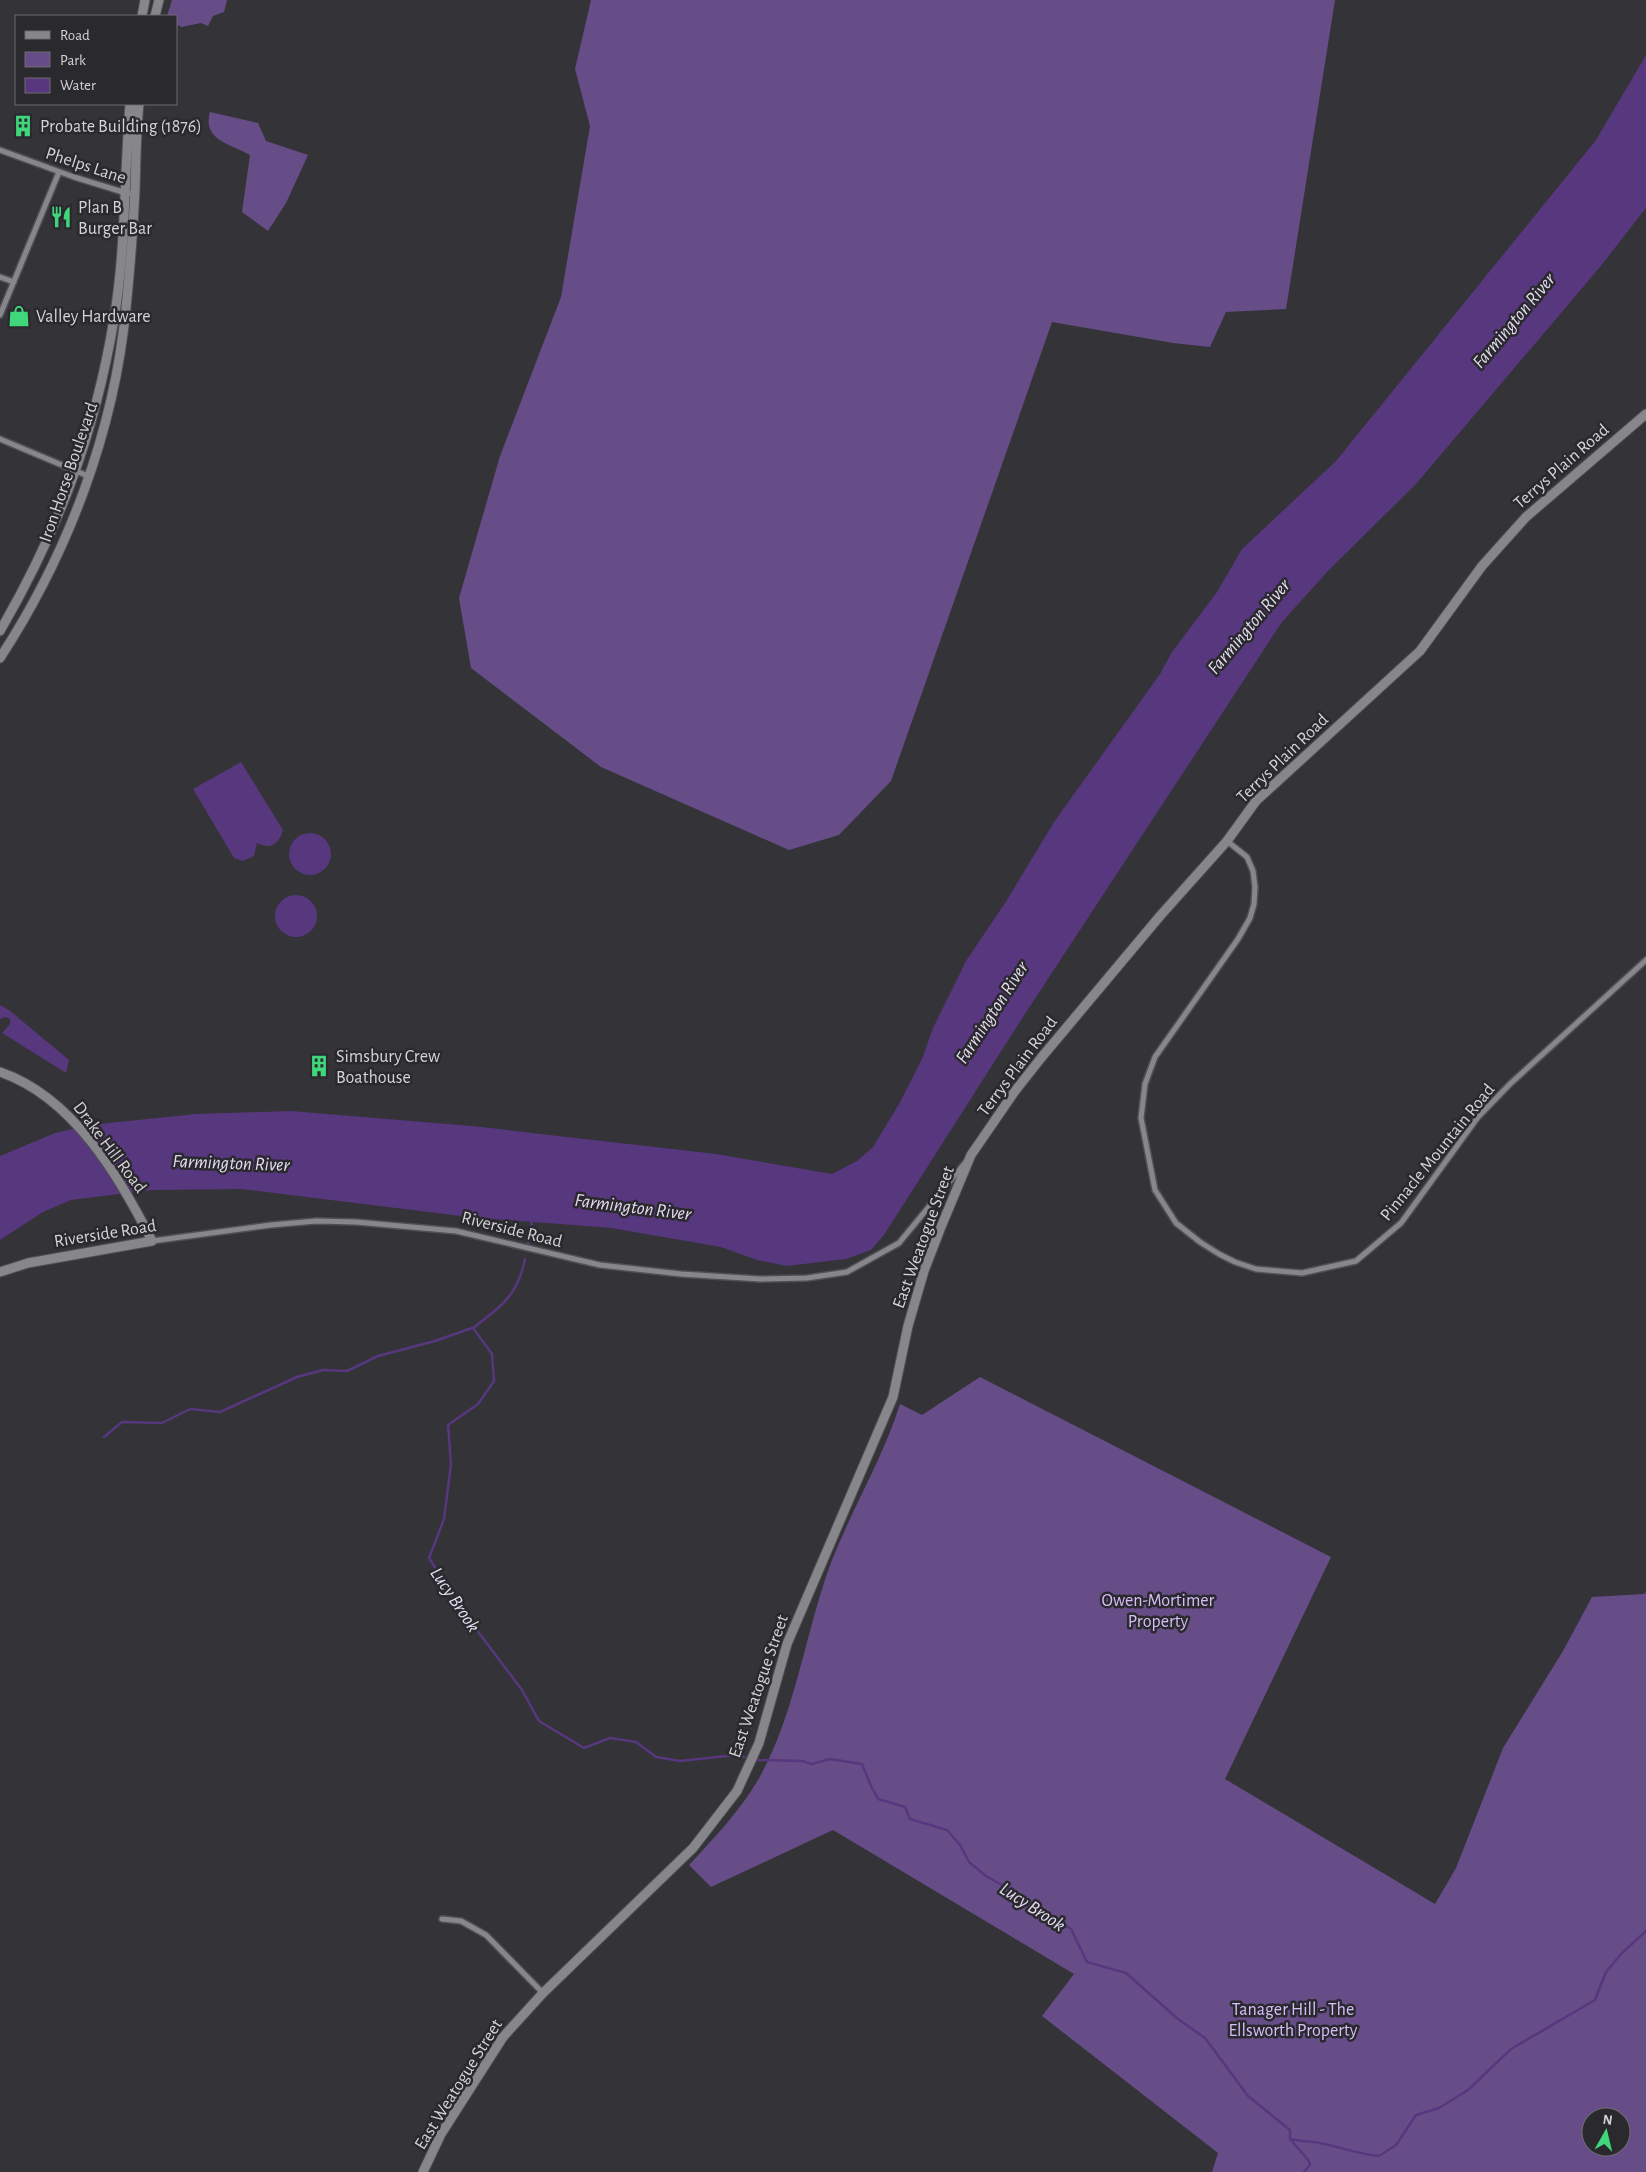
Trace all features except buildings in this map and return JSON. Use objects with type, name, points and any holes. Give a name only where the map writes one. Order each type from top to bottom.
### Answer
[{"type":"street","points":[[142,15],[145,0]]},
{"type":"street","points":[[155,15],[159,0]]},
{"type":"street","name":"Iron Horse Boulevard","points":[[0,658],[23,622],[70,526],[97,451],[113,393],[126,310],[130,193],[130,105]]},
{"type":"street","name":"Iron Horse Boulevard","points":[[0,631],[46,546],[76,470],[100,390],[114,318],[139,105]]},
{"type":"street","name":"Phelps Lane","points":[[0,150],[59,172],[130,193]]},
{"type":"street","points":[[0,315],[59,172]]},
{"type":"street","points":[[0,276],[14,282]]},
{"type":"street","name":"Terrys Plain Road","points":[[971,1155],[1041,1058],[1160,916],[1227,841],[1256,801],[1420,651],[1482,566],[1526,517],[1646,414]]},
{"type":"street","points":[[0,439],[88,476]]},
{"type":"street","name":"Pinnacle Mountain Road","points":[[1227,841],[1246,857],[1252,871],[1255,887],[1254,904],[1250,918],[1238,939],[1155,1057],[1145,1084],[1141,1118],[1155,1190],[1176,1223],[1200,1242],[1235,1262],[1249,1267],[1302,1273],[1356,1261],[1401,1223],[1478,1117],[1510,1084],[1646,960]]},
{"type":"street","name":"Drake Hill Road","points":[[0,1072],[26,1084],[43,1095],[63,1110],[77,1125],[110,1168],[138,1212],[152,1241]]},
{"type":"street","name":"Riverside Road","points":[[0,1272],[28,1262],[152,1241],[316,1221],[356,1222],[456,1231],[600,1265],[681,1274],[760,1279],[807,1278],[847,1272],[899,1243],[971,1155]]},
{"type":"street","name":"East Weatogue Street","points":[[423,2172],[441,2134],[503,2037],[543,1993],[693,1848],[737,1791],[759,1743],[787,1644],[893,1397],[908,1326],[924,1271],[971,1155]]},
{"type":"street","points":[[442,1919],[461,1921],[486,1935],[543,1993]]},
{"type":"green space","points":[[172,0],[227,0],[224,12],[213,16],[208,26],[201,23],[181,27],[178,26],[178,15],[167,15]]},
{"type":"green space","points":[[591,0],[1335,0],[1286,309],[1226,312],[1210,347],[1173,343],[1052,322],[891,781],[839,835],[789,850],[601,767],[471,668],[459,598],[500,456],[561,297],[590,126],[575,69]]},
{"type":"green space","points":[[210,112],[258,123],[266,141],[308,155],[286,203],[268,231],[242,212],[250,155],[226,144],[214,135],[210,129]]},
{"type":"green space","points":[[980,1377],[1331,1557],[1225,1779],[1435,1904],[1456,1868],[1503,1748],[1563,1651],[1592,1597],[1644,1594],[1646,1592],[1646,2172],[1212,2172],[1218,2153],[1042,2016],[1074,1974],[833,1830],[711,1887],[689,1865],[743,1803],[771,1755],[791,1700],[814,1615],[832,1560],[877,1463],[900,1404],[922,1415]]},
{"type":"water","name":"Farmington River","points":[[1646,55],[1646,208],[1600,267],[1416,484],[1328,571],[1282,622],[1021,1020],[884,1235],[871,1250],[846,1259],[787,1266],[757,1260],[721,1247],[611,1228],[469,1217],[242,1189],[151,1190],[71,1200],[43,1212],[0,1240],[0,1156],[55,1133],[89,1125],[196,1114],[291,1111],[472,1126],[716,1154],[832,1174],[857,1161],[873,1147],[899,1104],[922,1059],[933,1028],[966,961],[1007,900],[1054,822],[1160,674],[1172,652],[1217,592],[1242,549],[1336,461],[1596,140]]},
{"type":"water","points":[[241,762],[283,830],[277,842],[270,846],[257,843],[254,856],[243,861],[234,858],[193,789]]},
{"type":"water","points":[[314,833],[322,836],[328,842],[331,854],[328,866],[322,872],[306,875],[298,872],[292,866],[289,850],[292,842],[298,836]]},
{"type":"water","points":[[300,895],[308,898],[314,904],[317,916],[314,928],[308,934],[292,937],[284,934],[278,928],[275,912],[278,904],[284,898]]},
{"type":"water","points":[[0,1005],[9,1010],[69,1060],[66,1073],[2,1033],[10,1024],[10,1019],[5,1017],[0,1019]]},
{"type":"waterway","name":"Lucy Brook","points":[[528,1244],[532,1221]]},
{"type":"waterway","name":"Lucy Brook","points":[[525,1259],[518,1282],[507,1299],[473,1328],[492,1354],[494,1381],[478,1404],[448,1425],[451,1464],[444,1519],[429,1558],[464,1613],[522,1690],[539,1721],[584,1748],[610,1738],[636,1742],[656,1757],[680,1761],[736,1755],[744,1757]]},
{"type":"waterway","points":[[104,1437],[122,1422],[162,1423],[190,1409],[220,1412],[297,1377],[323,1370],[347,1371],[378,1356],[435,1341],[472,1328]]},
{"type":"waterway","name":"Lucy Brook","points":[[757,1760],[802,1761],[812,1764],[830,1759],[862,1764],[878,1799],[905,1807],[910,1819],[947,1830],[960,1845],[969,1862],[986,1876],[1033,1903],[1047,1916],[1071,1929],[1087,1962],[1126,1973],[1178,2019],[1205,2038],[1248,2096],[1290,2130],[1290,2139],[1309,2161],[1310,2165],[1304,2172]]},
{"type":"waterway","points":[[1292,2139],[1379,2156],[1396,2145],[1416,2115],[1439,2108],[1468,2090],[1511,2049],[1595,2000],[1606,1972],[1621,1954],[1646,1931]]},
{"type":"place","name":"Probate Building (1876)","points":[[23,126]]},
{"type":"place","name":"Plan B Burger Bar","points":[[61,217]]},
{"type":"place","name":"Valley Hardware","points":[[19,316]]},
{"type":"place","name":"Simsbury Crew Boathouse","points":[[319,1066]]},
{"type":"park label","name":"Owen-Mortimer Property","points":[[1158,1610]]},
{"type":"park label","name":"Tanager Hill - The Ellsworth Property","points":[[1293,2019]]}]
